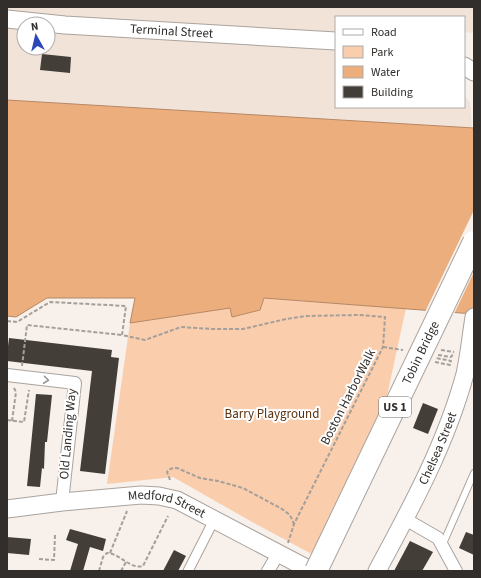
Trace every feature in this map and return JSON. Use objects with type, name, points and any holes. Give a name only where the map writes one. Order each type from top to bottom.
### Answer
[{"type":"highway","name":"Tobin Bridge","points":[[316,571],[474,243]]},
{"type":"main road","name":"Terminal Street","points":[[7,19],[72,26],[335,41]]},
{"type":"main road","points":[[465,67],[474,72]]},
{"type":"main road","name":"Chelsea Street","points":[[377,571],[431,467],[469,375],[474,317]]},
{"type":"main road","name":"Medford Street","points":[[7,509],[62,502],[141,495],[159,496],[177,500],[214,520],[283,549],[312,571]]},
{"type":"street","name":"Old Landing Way","points":[[7,375],[75,383],[62,502]]},
{"type":"street","points":[[405,519],[438,538],[456,571]]},
{"type":"street","points":[[188,571],[214,520]]},
{"type":"street","points":[[268,571],[283,549]]},
{"type":"lane","points":[[442,546],[474,473]]},
{"type":"path","points":[[7,321],[17,322],[50,302],[126,306],[122,336],[27,325],[21,368]]},
{"type":"path","name":"Boston HarborWalk","points":[[122,336],[145,340],[181,327],[243,329],[306,316],[359,315],[385,317],[383,347],[294,524],[283,549]]},
{"type":"path","points":[[432,354],[451,357],[455,352],[434,349]]},
{"type":"path","points":[[431,357],[451,361],[450,365],[435,362]]},
{"type":"path","points":[[12,420],[16,392],[14,388]]},
{"type":"path","points":[[7,420],[24,422],[29,390]]},
{"type":"path","points":[[170,480],[167,474],[169,470],[177,468],[200,478],[244,488],[279,507],[290,515],[294,524]]},
{"type":"path","points":[[110,553],[127,511]]},
{"type":"path","points":[[99,571],[104,555],[110,553],[126,562],[137,566],[143,566],[168,516]]},
{"type":"path","points":[[39,558],[54,560],[56,535]]},
{"type":"path","points":[[121,571],[126,562]]},
{"type":"shaded area","points":[[7,7],[474,7],[474,33],[465,32],[465,16],[335,16],[335,108],[465,108],[465,96],[470,102],[472,128],[7,100]]},
{"type":"green space","name":"Barry Playground","points":[[264,298],[406,308],[380,428],[321,559],[173,477],[107,484],[130,323],[230,308],[232,316]]},
{"type":"water","points":[[7,100],[474,128],[474,314],[264,298],[260,310],[232,317],[230,308],[130,323],[135,298],[47,298],[16,317],[7,316]]},
{"type":"pier","points":[[474,210],[474,272],[454,314],[425,312]]},
{"type":"building","points":[[42,56],[71,57],[70,73],[40,70]]},
{"type":"building","points":[[9,338],[112,350],[111,357],[119,358],[105,474],[80,471],[92,371],[7,361],[7,346]]},
{"type":"building","points":[[36,394],[52,395],[47,442],[45,442],[44,469],[42,468],[40,487],[27,486]]},
{"type":"building","points":[[423,403],[438,409],[428,434],[413,428]]},
{"type":"building","points":[[70,529],[106,539],[103,551],[90,547],[83,571],[70,571],[78,544],[66,540]]},
{"type":"building","points":[[466,532],[474,535],[474,555],[459,548]]},
{"type":"building","points":[[7,537],[31,539],[29,555],[7,553]]},
{"type":"building","points":[[410,541],[433,552],[422,571],[394,571]]},
{"type":"building","points":[[174,550],[186,556],[178,571],[163,571]]}]
